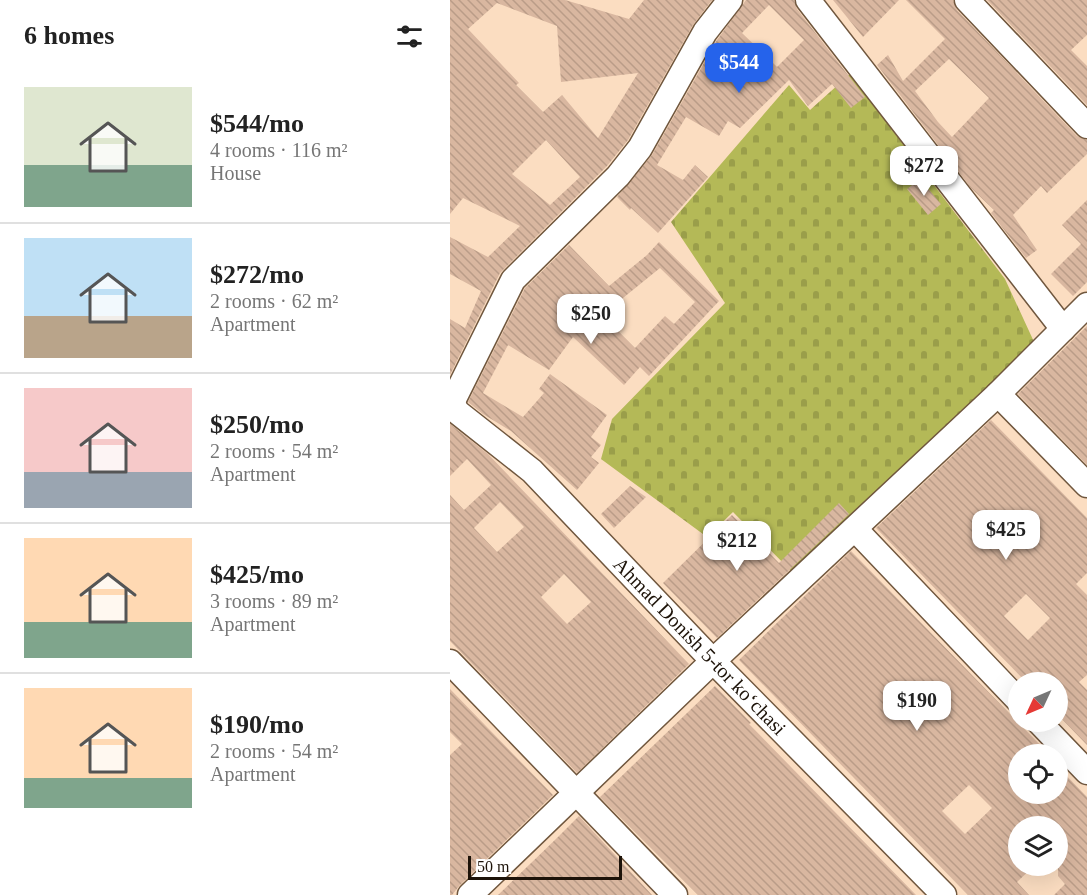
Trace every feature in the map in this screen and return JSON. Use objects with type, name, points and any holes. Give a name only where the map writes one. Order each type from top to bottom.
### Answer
[{"type":"street","name":"Ahmad Donish 5-tor koʻchasi","points":[[730,0],[705,32],[640,148],[618,176],[513,280],[453,401],[456,411],[532,471],[712,661],[945,895]]},
{"type":"street","points":[[808,0],[1063,329]]},
{"type":"street","points":[[967,0],[1087,126]]},
{"type":"street","points":[[470,895],[712,661],[998,394],[1087,305]]},
{"type":"street","points":[[998,394],[1087,485]]},
{"type":"street","points":[[855,529],[1008,690]]},
{"type":"street","points":[[450,662],[675,895]]},
{"type":"street","points":[[1049,732],[1087,772]]},
{"type":"green space","points":[[850,74],[1005,279],[1035,344],[792,572],[733,512],[707,537],[601,459],[612,419],[725,303],[671,222],[789,85],[810,110]]},
{"type":"building","points":[[450,0],[565,0],[629,19],[644,0],[712,0],[693,25],[628,140],[607,166],[500,273],[450,375],[450,319],[465,328],[481,291],[450,274],[450,237],[488,257],[520,226],[463,198],[450,214]],"holes":[[[497,3],[557,26],[561,82],[638,73],[598,138],[562,95],[543,112],[516,85],[519,83],[468,29]],[[546,140],[580,177],[550,205],[512,174]]]},
{"type":"building","points":[[746,0],[794,0],[797,9],[865,97],[851,108],[832,84],[808,106],[789,80],[740,128],[728,121],[719,136],[686,117],[657,165],[683,180],[695,165],[708,177],[658,233],[617,197],[652,155],[717,40]],"holes":[[[769,5],[804,40],[777,67],[742,33]]]},
{"type":"building","points":[[833,0],[899,0],[863,37]]},
{"type":"building","points":[[906,0],[953,0],[957,10],[1077,136],[1087,140],[1087,154],[1047,193],[1041,186],[1013,215],[1037,250],[1026,258],[991,213],[994,210],[971,188],[877,65],[888,55],[903,81],[945,39]],"holes":[[[949,59],[989,98],[952,137],[915,91]]]},
{"type":"building","points":[[987,0],[1087,0],[1087,35],[1071,50],[1087,66],[1087,105]]},
{"type":"building","points":[[920,179],[941,204],[928,215],[907,189]]},
{"type":"building","points":[[1087,200],[1087,282],[1073,296],[1051,274],[1081,244],[1062,225]]},
{"type":"building","points":[[659,242],[719,301],[649,376],[640,367],[624,385],[573,337],[549,370],[508,345],[483,393],[523,417],[544,393],[539,389],[550,374],[607,415],[591,437],[601,445],[591,457],[599,463],[577,490],[511,431],[468,402],[525,288],[569,245],[609,286],[647,255]],"holes":[[[660,268],[695,302],[674,324],[665,316],[635,348],[602,315]]]},
{"type":"building","points":[[1087,326],[1087,465],[1018,394]]},
{"type":"building","points":[[991,420],[1087,518],[1087,573],[1076,584],[1087,595],[1087,675],[1079,682],[1087,690],[1087,745],[1068,725],[1068,672],[1016,672],[876,528]],"holes":[[[1026,594],[1050,618],[1028,640],[1004,616]]]},
{"type":"building","points":[[450,424],[488,454],[689,664],[577,773],[450,641],[450,495],[464,510],[491,485],[467,459],[450,476]],"holes":[[[500,502],[524,527],[497,552],[474,528]],[[564,574],[591,602],[567,624],[541,597]]]},
{"type":"building","points":[[630,486],[646,497],[614,528],[601,514]]},
{"type":"building","points":[[839,503],[849,514],[717,638],[663,583],[732,515],[779,563]]},
{"type":"building","points":[[851,551],[1008,712],[1008,732],[1028,732],[1039,744],[1008,744],[1008,804],[1068,804],[1068,777],[1087,797],[1087,895],[1054,895],[1065,884],[1058,876],[1068,876],[1068,816],[1008,816],[1008,876],[1023,876],[1017,882],[1029,895],[968,895],[739,660]],"holes":[[[969,785],[992,808],[965,834],[942,811]]]},
{"type":"building","points":[[715,686],[751,723],[749,724],[916,895],[698,895],[600,797]]},
{"type":"building","points":[[450,689],[553,795],[452,895],[450,895],[450,755],[462,744],[450,732]]},
{"type":"building","points":[[579,816],[652,895],[498,895],[558,837]]}]
